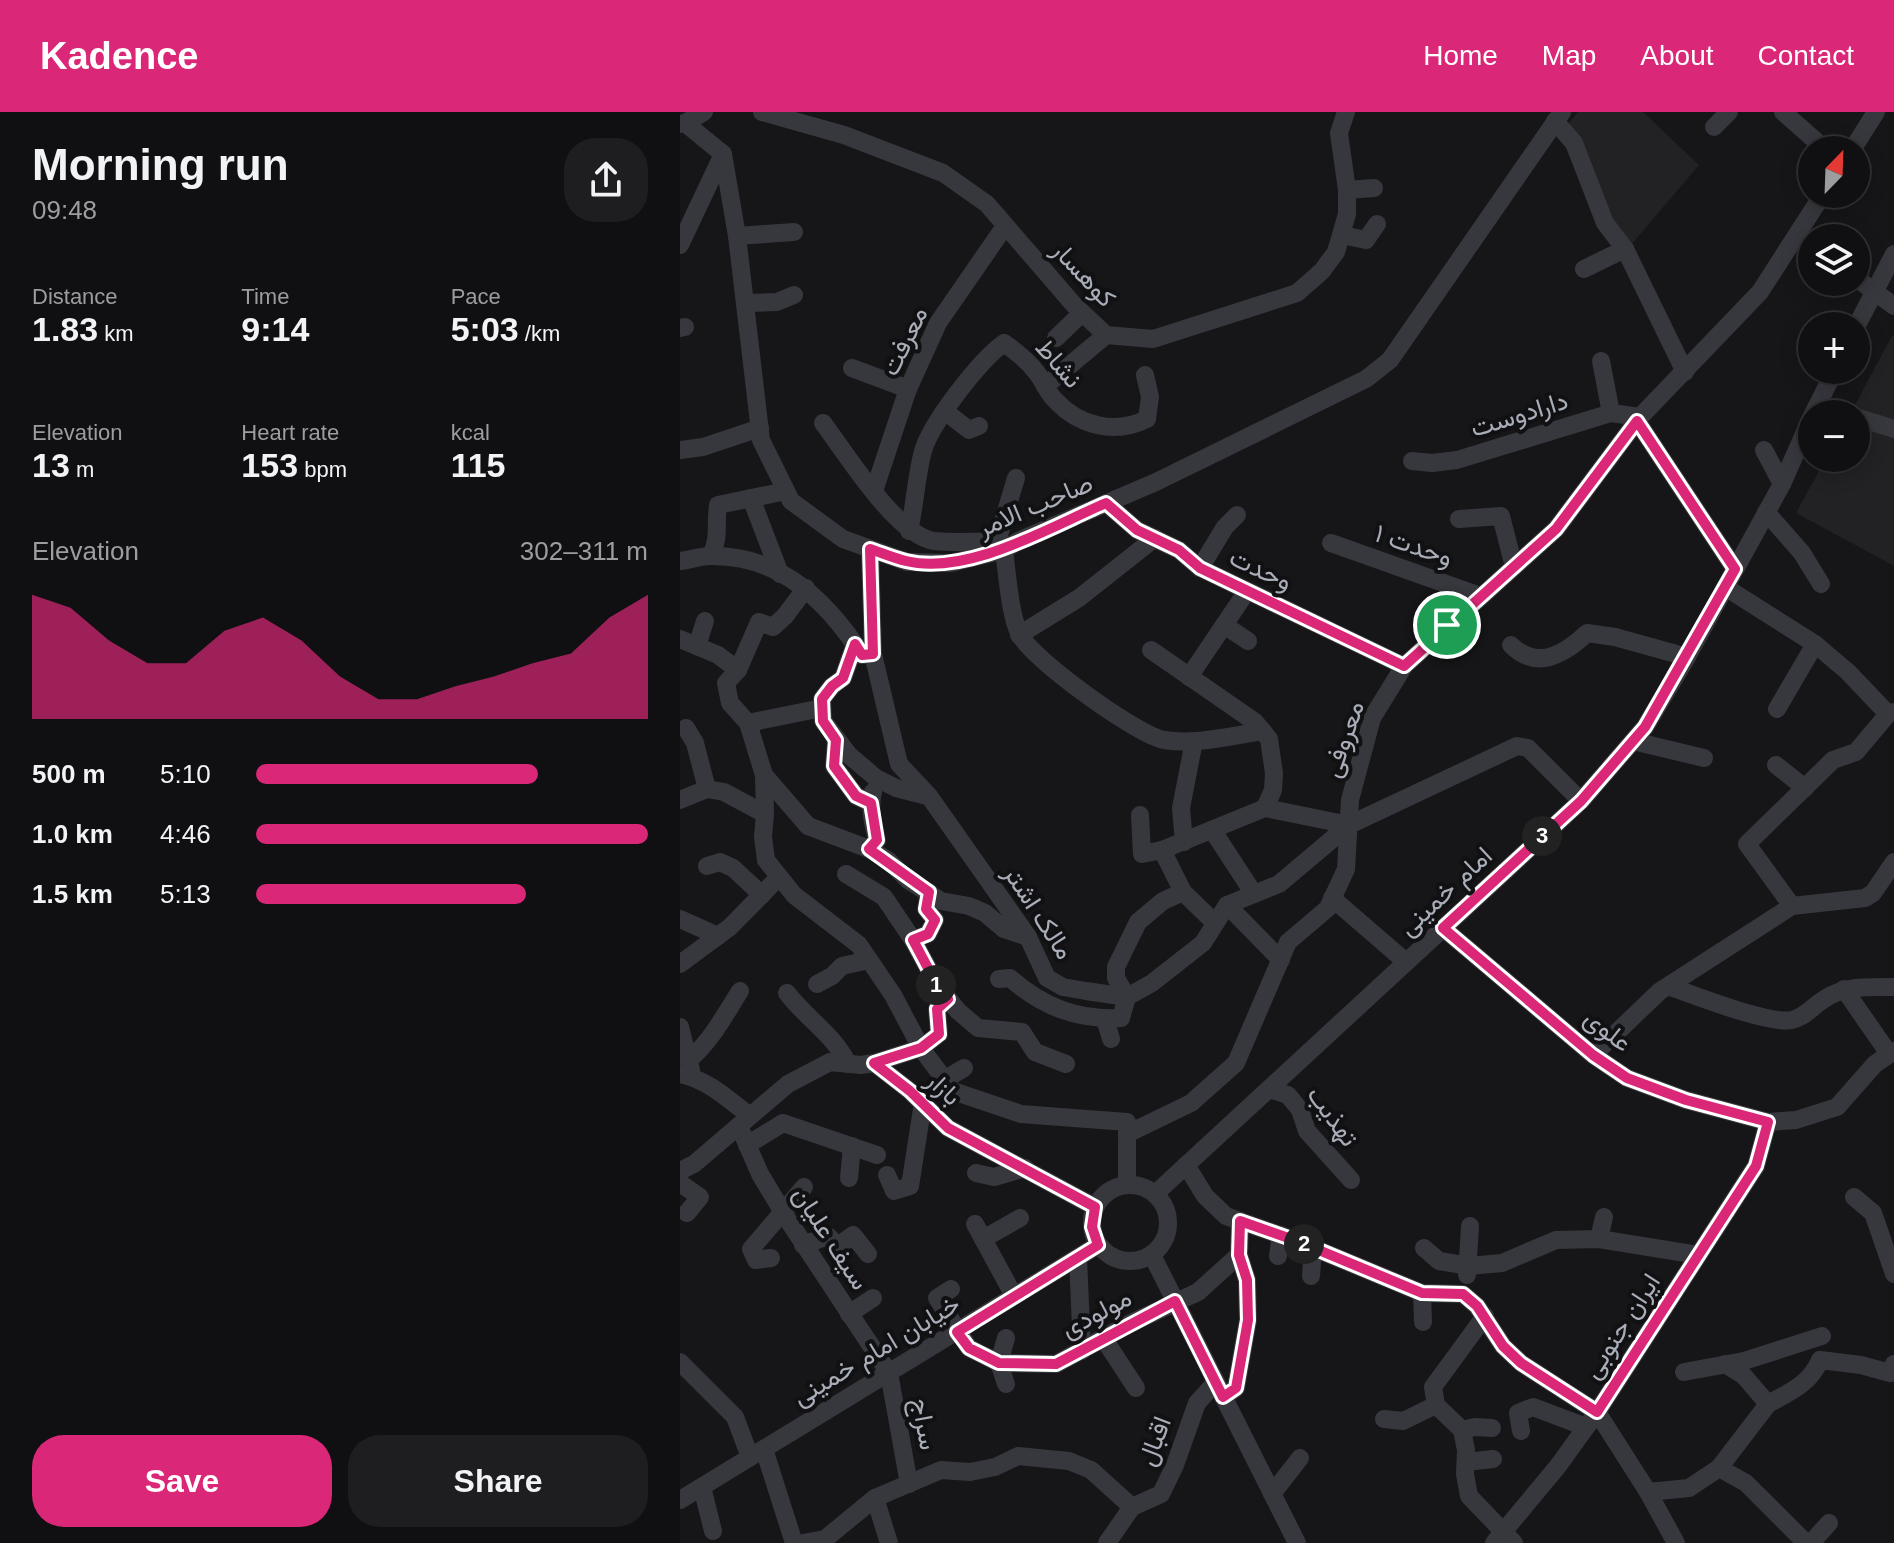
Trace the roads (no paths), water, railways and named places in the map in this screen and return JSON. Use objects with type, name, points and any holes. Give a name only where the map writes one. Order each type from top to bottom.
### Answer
[{"type":"street","points":[[680,245],[723,154],[682,124],[704,112]]},
{"type":"street","name":"کوهسار","points":[[762,112],[844,135],[943,173],[987,204],[1082,313],[1106,335],[1153,339],[1297,293],[1322,271],[1336,252],[1347,214],[1339,133],[1346,112]]},
{"type":"street","points":[[1714,127],[1729,112]]},
{"type":"street","points":[[1783,112],[1810,136]]},
{"type":"street","points":[[1853,112],[1872,118],[1861,136]]},
{"type":"street","points":[[1559,117],[1574,143],[1605,223],[1625,249],[1685,372]]},
{"type":"street","name":"صاحب الامر","points":[[723,154],[737,236],[761,440],[791,501],[843,539],[907,562],[951,563],[1018,541],[1156,482],[1366,379],[1390,360],[1559,117]]},
{"type":"street","points":[[1347,190],[1374,188]]},
{"type":"street","points":[[1342,235],[1366,240],[1377,224]]},
{"type":"street","name":"معرفت","points":[[874,491],[908,389],[938,323],[1005,226]]},
{"type":"street","points":[[737,236],[794,232]]},
{"type":"street","name":"معروفی","points":[[1127,1128],[1191,1103],[1236,1063],[1288,942],[1328,908],[1346,869],[1350,800],[1372,718],[1404,666],[1556,529],[1639,419],[1760,292],[1798,247]]},
{"type":"street","points":[[1584,269],[1625,249]]},
{"type":"street","points":[[1864,312],[1894,254]]},
{"type":"street","points":[[1870,288],[1894,306]]},
{"type":"street","points":[[745,303],[777,302],[794,295]]},
{"type":"street","points":[[1056,338],[1082,313]]},
{"type":"street","points":[[1045,386],[1106,335]]},
{"type":"street","name":"نشاط","points":[[909,531],[924,450],[968,380],[1004,343],[1022,356],[1052,398],[1088,424],[1133,426],[1147,419],[1150,397],[1145,375]]},
{"type":"street","points":[[1601,361],[1611,413]]},
{"type":"street","points":[[852,368],[908,389]]},
{"type":"street","points":[[946,412],[969,430],[979,426]]},
{"type":"street","name":"دارادوست","points":[[1412,461],[1432,463],[1457,460],[1611,413],[1639,419]]},
{"type":"street","points":[[1639,419],[1735,569]]},
{"type":"street","points":[[1870,421],[1894,429]]},
{"type":"street","points":[[823,423],[874,491],[909,531],[931,541],[1000,546]]},
{"type":"street","points":[[680,450],[703,447],[760,428]]},
{"type":"street","points":[[892,442],[922,459]]},
{"type":"street","name":"امام خمینی","points":[[1155,1194],[1581,801],[1633,741],[1645,727],[1687,657],[1782,484],[1798,448]]},
{"type":"street","points":[[1764,450],[1782,484]]},
{"type":"street","points":[[1016,478],[1000,546],[1019,635],[1037,656],[1094,699],[1162,739],[1194,741],[1263,731]]},
{"type":"street","points":[[711,556],[719,540],[718,505],[786,491]]},
{"type":"street","points":[[751,498],[780,574]]},
{"type":"street","name":"وحدت","points":[[1106,503],[1137,530],[1179,550],[1200,568],[1404,666]]},
{"type":"street","points":[[1766,512],[1802,553],[1821,584]]},
{"type":"street","points":[[1200,568],[1218,538],[1237,515]]},
{"type":"street","points":[[1459,519],[1501,516],[1514,567]]},
{"type":"street","points":[[1019,635],[1079,598],[1155,538]]},
{"type":"street","name":"وحدت ۱","points":[[1331,543],[1480,596]]},
{"type":"street","name":"مالک اشتر","points":[[870,549],[873,654],[899,764],[929,796],[1028,937],[1047,978],[1063,987],[1127,997]]},
{"type":"street","points":[[680,561],[711,556],[760,563],[806,588],[842,624],[862,655],[873,654]]},
{"type":"street","points":[[1725,587],[1815,644],[1891,713],[1856,752],[1833,760],[1747,844],[1792,906]]},
{"type":"street","points":[[806,588],[773,627],[759,622],[738,670],[726,683],[730,703],[748,723],[764,775],[763,837],[766,860],[794,895],[859,945],[893,995],[921,1048],[953,1091],[1021,1114],[1127,1128],[1127,1185]]},
{"type":"street","points":[[1189,677],[1247,591]]},
{"type":"street","points":[[705,621],[689,643],[718,655],[738,670]]},
{"type":"street","points":[[1224,625],[1248,641]]},
{"type":"street","points":[[1511,645],[1522,656],[1538,658],[1558,655],[1587,633],[1615,637],[1687,657]]},
{"type":"street","points":[[855,644],[843,678],[822,699],[823,721],[849,755],[876,778],[896,788],[929,796]]},
{"type":"street","points":[[1777,709],[1815,644]]},
{"type":"street","points":[[1151,650],[1255,722],[1269,739],[1274,773],[1273,790],[1265,808]]},
{"type":"street","points":[[748,723],[822,708]]},
{"type":"street","points":[[686,728],[695,743],[707,789]]},
{"type":"street","points":[[836,740],[834,766],[856,796],[871,803]]},
{"type":"street","points":[[1184,842],[1181,808],[1194,741]]},
{"type":"street","points":[[1633,741],[1704,758]]},
{"type":"street","points":[[999,979],[1010,978],[1041,1003],[1084,1016],[1121,1018],[1127,997],[1197,958],[1214,922],[1227,905],[1279,884],[1349,825],[1517,746],[1528,748],[1581,801]]},
{"type":"street","points":[[1776,765],[1805,788]]},
{"type":"street","points":[[764,775],[808,826],[869,849],[941,901],[969,906],[985,913],[1004,929],[1028,937]]},
{"type":"street","points":[[869,849],[877,840],[871,803],[876,778]]},
{"type":"street","points":[[680,800],[707,789],[724,792],[765,814]]},
{"type":"street","points":[[1140,815],[1142,854],[1184,842],[1265,808],[1349,825]]},
{"type":"street","points":[[1213,831],[1254,894]]},
{"type":"street","points":[[1162,850],[1183,892],[1214,922]]},
{"type":"street","points":[[707,866],[720,862],[733,868],[762,895]]},
{"type":"street","points":[[1593,1055],[1668,986],[1792,906],[1865,898],[1873,893],[1894,862]]},
{"type":"street","points":[[846,874],[884,897],[913,940],[937,985],[978,1028],[1022,1032]]},
{"type":"street","points":[[680,964],[718,936],[779,877]]},
{"type":"street","points":[[959,889],[969,906]]},
{"type":"street","points":[[913,940],[928,934],[935,920],[926,909],[929,892]]},
{"type":"street","points":[[1127,997],[1116,978],[1116,967],[1138,922],[1163,901],[1183,892]]},
{"type":"street","points":[[1332,898],[1406,962]]},
{"type":"street","points":[[1227,905],[1281,960]]},
{"type":"street","points":[[680,919],[718,936]]},
{"type":"street","name":"علوی","points":[[1443,928],[1593,1055],[1627,1078],[1686,1100],[1768,1122]]},
{"type":"street","points":[[817,984],[842,966],[869,960]]},
{"type":"street","points":[[1022,1032],[1054,981]]},
{"type":"street","points":[[1668,986],[1771,1019],[1790,1021],[1805,1015],[1844,989],[1894,987]]},
{"type":"street","points":[[1768,1122],[1796,1120],[1837,1107],[1875,1064],[1892,1052],[1844,989]]},
{"type":"street","points":[[684,1072],[705,1046],[724,1035],[740,991]]},
{"type":"street","points":[[787,993],[839,1045],[848,1064]]},
{"type":"street","points":[[680,1171],[694,1164],[788,1084],[816,1069],[830,1062],[874,1063],[921,1048],[939,1034],[937,1009],[948,999]]},
{"type":"street","points":[[1105,1019],[1111,1039]]},
{"type":"street","points":[[680,1027],[684,1072]]},
{"type":"street","points":[[1022,1032],[1035,1052],[1066,1064]]},
{"type":"street","name":"بازار","points":[[874,1063],[948,1128],[1095,1207]]},
{"type":"street","points":[[944,1080],[964,1068]]},
{"type":"street","points":[[684,1072],[715,1089],[745,1121]]},
{"type":"street","name":"تهذیب","points":[[1269,1089],[1288,1095],[1300,1110],[1307,1131],[1351,1180]]},
{"type":"street","points":[[887,1175],[894,1191],[910,1186],[923,1165],[923,1103]]},
{"type":"street","name":"سیف علیان","points":[[745,1121],[747,1145],[760,1174],[803,1245],[889,1373]]},
{"type":"street","name":"ایران جنوبی","points":[[1504,1540],[1592,1419],[1756,1166],[1768,1122]]},
{"type":"street","points":[[747,1145],[783,1123],[877,1155]]},
{"type":"street","points":[[849,1178],[852,1146]]},
{"type":"street","points":[[1186,1165],[1205,1196],[1226,1216],[1281,1235],[1422,1293],[1463,1294],[1485,1316],[1503,1346],[1592,1419],[1648,1492],[1676,1543]]},
{"type":"street","points":[[976,1173],[994,1177],[1025,1168]]},
{"type":"street","points":[[680,1183],[700,1197],[687,1213]]},
{"type":"street","points":[[1127,1185],[1155,1194],[1166,1211],[1168,1230],[1160,1248],[1143,1260],[1123,1261],[1105,1253],[1098,1245],[1092,1227],[1095,1207],[1108,1192],[1127,1185]]},
{"type":"street","points":[[771,1258],[756,1260],[751,1249],[804,1187]]},
{"type":"street","points":[[1854,1197],[1873,1213],[1894,1223]]},
{"type":"street","points":[[1873,1213],[1894,1274]]},
{"type":"street","points":[[1599,1239],[1604,1217]]},
{"type":"street","points":[[1014,1296],[979,1231],[1020,1218]]},
{"type":"street","name":"اقبال","points":[[1132,1507],[1161,1494],[1197,1403],[1220,1390],[1236,1388],[1248,1320],[1247,1280],[1239,1255],[1240,1221]]},
{"type":"street","points":[[1463,1294],[1469,1266],[1470,1226]]},
{"type":"street","points":[[1424,1248],[1439,1261],[1469,1266],[1502,1263],[1556,1231],[1698,1255]]},
{"type":"street","points":[[803,1245],[828,1236],[838,1246],[853,1235],[868,1254]]},
{"type":"street","points":[[1278,1256],[1281,1235]]},
{"type":"street","name":"خیابان امام خمینی","points":[[680,1500],[1098,1245]]},
{"type":"street","points":[[1311,1276],[1313,1248]]},
{"type":"street","points":[[1152,1255],[1297,1543]]},
{"type":"street","name":"مولودی","points":[[957,1332],[969,1348],[999,1363],[1056,1364],[1198,1292],[1239,1255]]},
{"type":"street","points":[[1078,1258],[1082,1351]]},
{"type":"street","points":[[951,1289],[937,1298],[957,1332]]},
{"type":"street","points":[[1422,1293],[1423,1322]]},
{"type":"street","points":[[849,1314],[873,1298]]},
{"type":"street","points":[[1485,1316],[1433,1387],[1436,1405],[1462,1430],[1469,1496],[1504,1540]]},
{"type":"street","points":[[1684,1372],[1725,1364],[1822,1336]]},
{"type":"street","points":[[1006,1338],[999,1363],[1006,1384]]},
{"type":"street","points":[[1104,1339],[1136,1388]]},
{"type":"street","points":[[1648,1492],[1689,1488],[1719,1468],[1768,1404],[1813,1376],[1820,1360],[1861,1365],[1890,1373],[1894,1364]]},
{"type":"street","points":[[680,1362],[735,1417],[803,1542],[825,1539],[875,1498],[941,1470],[970,1472],[995,1467],[1018,1456],[1069,1461],[1091,1470],[1132,1507],[1107,1543]]},
{"type":"street","points":[[1725,1364],[1744,1376],[1768,1404]]},
{"type":"street","name":"سراج","points":[[889,1373],[909,1484]]},
{"type":"street","points":[[1384,1419],[1403,1421],[1436,1405]]},
{"type":"street","points":[[1521,1431],[1518,1413],[1533,1407],[1592,1419]]},
{"type":"street","points":[[1462,1430],[1492,1428]]},
{"type":"street","points":[[1272,1494],[1300,1458]]},
{"type":"street","points":[[1466,1462],[1493,1459]]},
{"type":"street","points":[[1719,1468],[1746,1483],[1809,1543],[1829,1523]]},
{"type":"street","points":[[702,1487],[713,1531]]},
{"type":"street","points":[[875,1498],[889,1543]]}]
